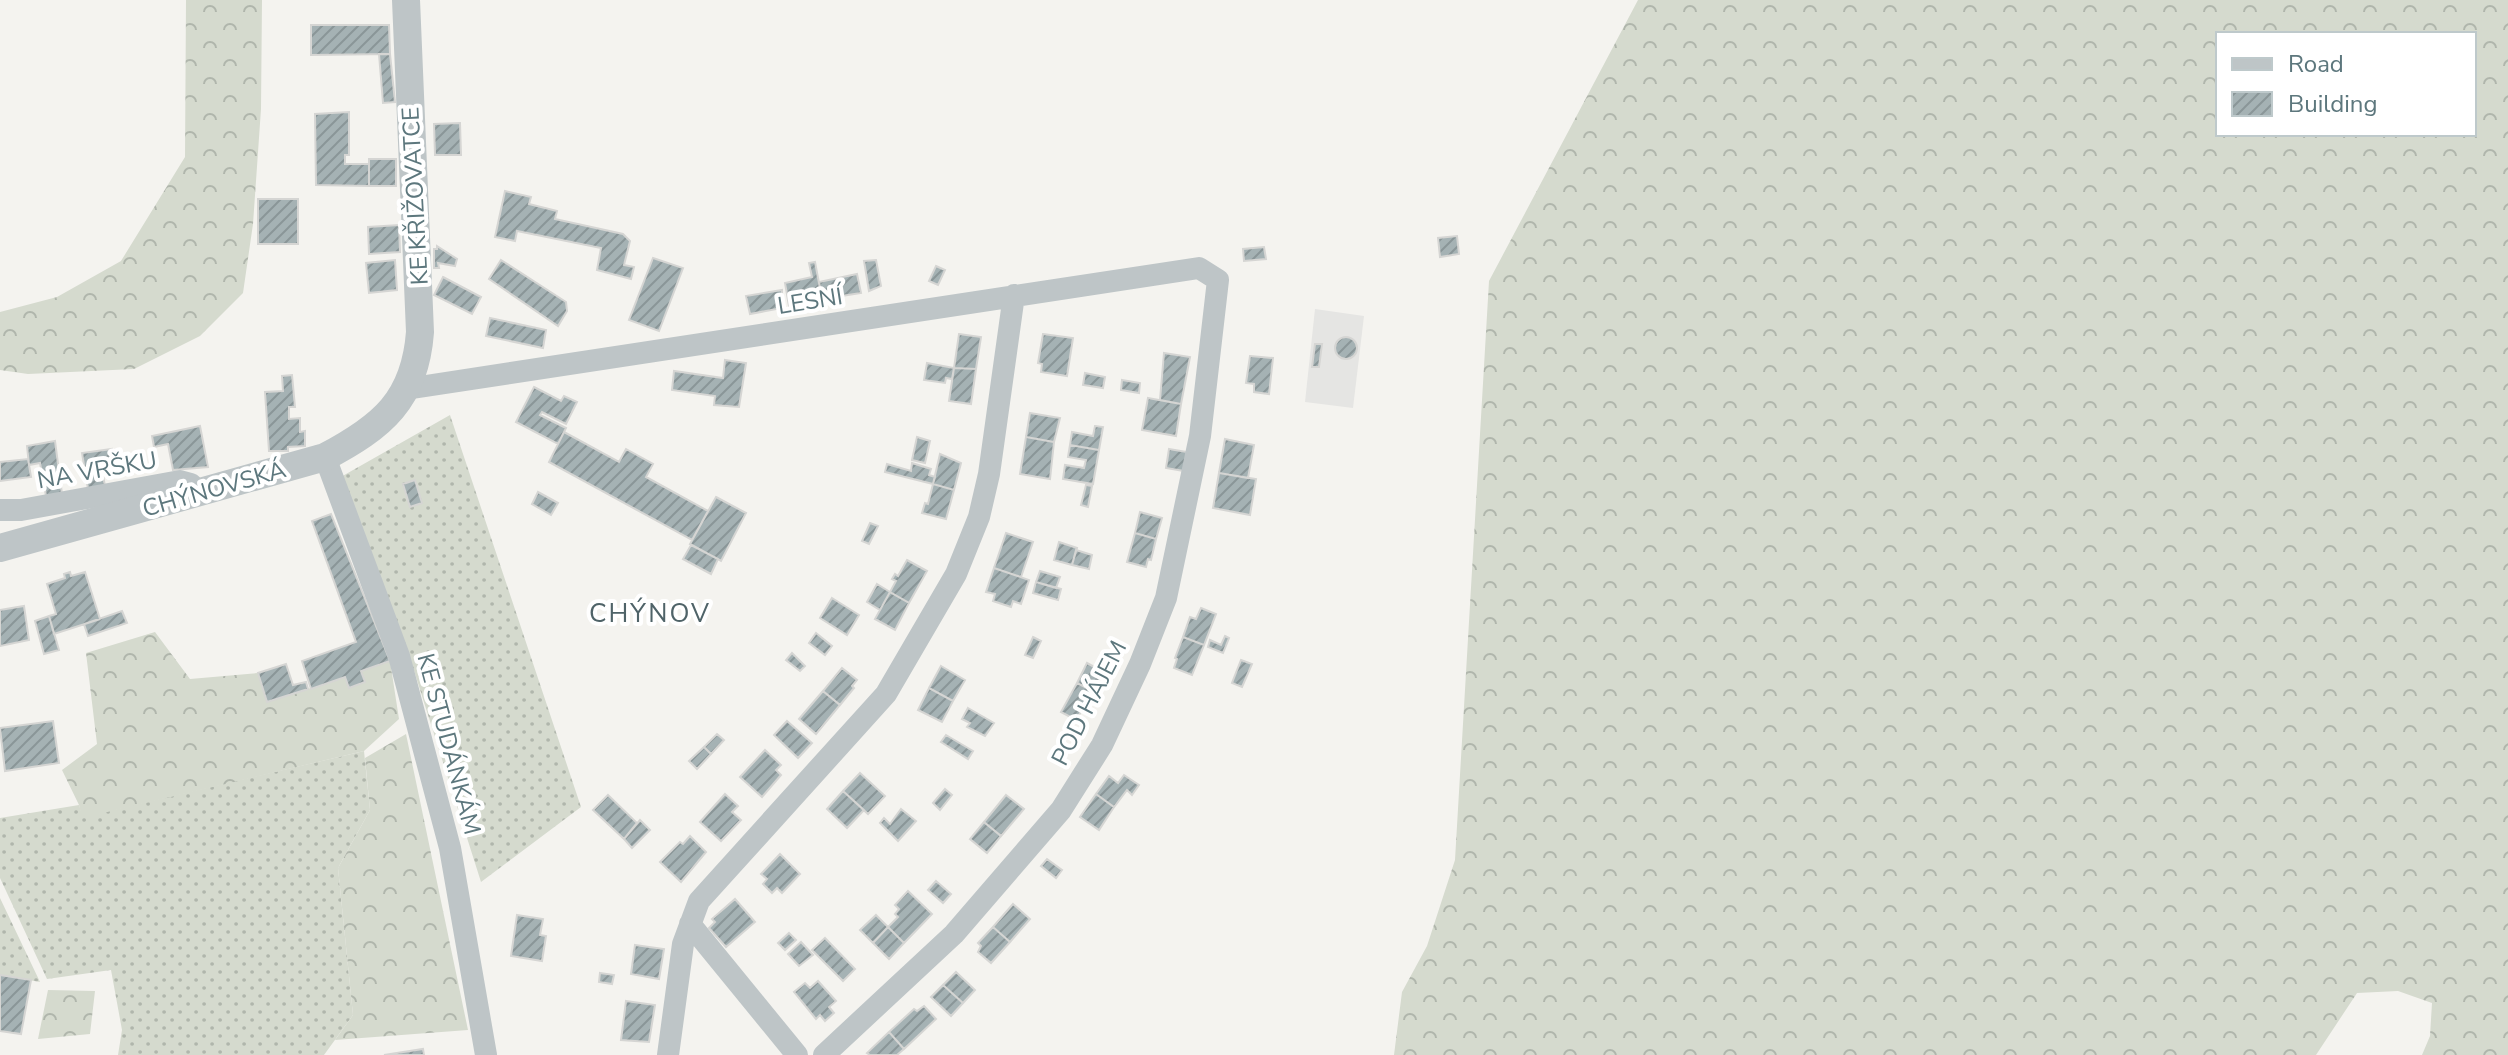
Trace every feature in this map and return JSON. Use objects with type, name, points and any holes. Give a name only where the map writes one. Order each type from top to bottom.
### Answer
[{"type":"street","name":"KE KŘIŽOVATCE","points":[[406,0],[421,315],[418,357],[406,389]]},
{"type":"street","name":"LESNÍ","points":[[406,389],[1199,268],[1218,280]]},
{"type":"street","name":"POD HÁJEM","points":[[824,1055],[954,934],[1061,810],[1102,745],[1140,664],[1166,598],[1200,436],[1218,280]]},
{"type":"street","points":[[668,1055],[683,944],[699,901],[886,694],[956,574],[979,517],[989,474],[1014,295]]},
{"type":"street","name":"CHÝNOVSKÁ","points":[[0,548],[325,457],[380,423],[393,410],[406,389]]},
{"type":"street","name":"KE STUDÁNKÁM","points":[[325,457],[399,656],[450,848],[486,1055]]},
{"type":"street","name":"NA VRŠKU","points":[[0,510],[21,510],[180,481],[191,484],[199,493]]},
{"type":"street","points":[[690,924],[797,1055]]},
{"type":"shaded area","points":[[1315,309],[1364,316],[1353,408],[1305,402]]},
{"type":"green space","points":[[186,0],[262,0],[261,109],[253,224],[243,293],[200,336],[134,369],[28,374],[0,370],[0,312],[57,297],[121,261],[185,157]]},
{"type":"green space","points":[[1638,0],[2508,0],[2508,1055],[2422,1055],[2430,1036],[2432,1003],[2398,991],[2357,993],[2316,1055],[1394,1055],[1402,992],[1427,946],[1455,860],[1489,281]]},
{"type":"green space","points":[[450,415],[581,807],[481,882],[409,655],[339,478]]},
{"type":"green space","points":[[155,632],[190,679],[258,673],[267,702],[345,677],[349,688],[361,671],[390,661],[399,719],[364,751],[82,818],[62,770],[97,744],[86,653]]},
{"type":"green space","points":[[406,734],[468,1030],[335,1040],[353,1015],[338,868],[370,810],[365,758]]},
{"type":"green space","points":[[364,751],[370,810],[338,868],[353,1015],[324,1055],[118,1055],[122,1030],[111,970],[47,979],[0,878],[0,818],[79,805],[83,817]]},
{"type":"green space","points":[[0,898],[40,982],[0,975]]},
{"type":"green space","points":[[48,990],[95,991],[90,1034],[38,1039]]},
{"type":"building","points":[[311,25],[389,25],[390,54],[311,55]]},
{"type":"building","points":[[379,54],[390,54],[395,102],[383,103]]},
{"type":"building","points":[[349,112],[349,155],[345,155],[345,164],[369,164],[369,186],[316,185],[315,114]]},
{"type":"building","points":[[460,123],[461,155],[435,155],[434,124]]},
{"type":"building","points":[[369,159],[396,159],[396,186],[369,186]]},
{"type":"building","points":[[505,191],[531,197],[529,204],[557,211],[555,219],[623,234],[630,241],[624,265],[634,267],[631,279],[597,270],[601,248],[517,231],[515,241],[495,237]]},
{"type":"building","points":[[258,199],[298,199],[298,244],[258,244]]},
{"type":"building","points":[[399,225],[400,252],[369,254],[368,227]]},
{"type":"building","points":[[1457,236],[1459,254],[1440,257],[1438,238]]},
{"type":"building","points":[[437,246],[457,259],[455,266],[438,263],[439,268],[434,268],[434,249]]},
{"type":"building","points":[[1264,247],[1266,259],[1244,261],[1243,249]]},
{"type":"building","points":[[653,258],[683,268],[659,331],[629,320]]},
{"type":"building","points":[[395,260],[397,290],[369,293],[366,263]]},
{"type":"building","points":[[501,260],[566,302],[567,311],[558,326],[489,279]]},
{"type":"building","points":[[876,260],[881,286],[869,291],[864,261]]},
{"type":"building","points":[[815,262],[822,299],[789,306],[785,283],[812,277],[809,263]]},
{"type":"building","points":[[936,266],[945,270],[938,285],[929,281]]},
{"type":"building","points":[[857,274],[861,293],[822,299],[819,282]]},
{"type":"building","points":[[443,277],[481,297],[472,314],[434,295]]},
{"type":"building","points":[[782,290],[782,308],[750,314],[746,296]]},
{"type":"building","points":[[490,318],[546,330],[543,348],[486,336]]},
{"type":"building","points":[[959,334],[981,337],[976,369],[954,368]]},
{"type":"building","points":[[1043,334],[1073,338],[1067,376],[1041,372],[1042,364],[1038,363]]},
{"type":"building","points":[[1346,337],[1354,340],[1357,348],[1354,356],[1346,359],[1338,356],[1335,348],[1338,340]]},
{"type":"building","points":[[1315,344],[1322,344],[1319,367],[1312,367]]},
{"type":"building","points":[[1164,353],[1190,357],[1181,404],[1160,400]]},
{"type":"building","points":[[1250,356],[1273,358],[1269,394],[1254,392],[1254,384],[1246,383]]},
{"type":"building","points":[[725,360],[746,363],[739,407],[714,405],[715,396],[672,390],[674,371],[723,378]]},
{"type":"building","points":[[927,363],[954,368],[952,379],[946,378],[945,383],[924,380]]},
{"type":"building","points":[[954,368],[976,369],[971,404],[949,401]]},
{"type":"building","points":[[1085,373],[1105,377],[1103,388],[1083,385]]},
{"type":"building","points":[[292,375],[295,407],[289,407],[289,419],[300,418],[300,432],[305,431],[305,446],[288,447],[288,451],[269,451],[265,392],[283,391],[282,376]]},
{"type":"building","points":[[1122,380],[1140,383],[1139,393],[1121,390]]},
{"type":"building","points":[[534,387],[561,401],[564,396],[577,402],[566,424],[542,412],[540,415],[566,428],[558,444],[516,422]]},
{"type":"building","points":[[1148,398],[1181,404],[1176,436],[1142,430]]},
{"type":"building","points":[[1030,413],[1060,418],[1054,442],[1026,437]]},
{"type":"building","points":[[200,426],[208,467],[173,470],[168,444],[154,447],[152,436]]},
{"type":"building","points":[[1095,426],[1103,427],[1099,450],[1070,445],[1072,432],[1093,436]]},
{"type":"building","points":[[564,432],[619,462],[626,449],[653,464],[646,477],[708,511],[692,540],[549,462]]},
{"type":"building","points":[[917,437],[930,441],[925,463],[912,460]]},
{"type":"building","points":[[1026,437],[1054,442],[1050,479],[1020,474]]},
{"type":"building","points":[[1225,439],[1254,445],[1248,478],[1219,473]]},
{"type":"building","points":[[55,441],[62,494],[46,496],[40,463],[29,465],[27,446]]},
{"type":"building","points":[[1070,445],[1099,450],[1093,484],[1063,479],[1065,465],[1084,468],[1086,460],[1068,457]]},
{"type":"building","points":[[112,449],[113,458],[100,460],[105,486],[88,489],[82,453]]},
{"type":"building","points":[[1169,449],[1187,452],[1184,471],[1166,468]]},
{"type":"building","points":[[940,454],[961,463],[954,490],[933,484]]},
{"type":"building","points":[[28,459],[31,477],[0,481],[0,462]]},
{"type":"building","points":[[912,463],[931,469],[929,475],[935,477],[933,484],[885,472],[887,464],[911,471]]},
{"type":"building","points":[[1219,473],[1256,479],[1250,515],[1213,508]]},
{"type":"building","points":[[415,480],[422,503],[410,507],[403,484]]},
{"type":"building","points":[[933,484],[954,490],[946,519],[922,513],[925,503],[928,504]]},
{"type":"building","points":[[1086,485],[1092,486],[1088,507],[1081,505]]},
{"type":"building","points":[[538,492],[558,503],[551,515],[532,504]]},
{"type":"building","points":[[716,497],[746,513],[721,561],[690,544]]},
{"type":"building","points":[[1140,512],[1162,518],[1156,539],[1135,533]]},
{"type":"building","points":[[331,514],[390,661],[361,671],[365,682],[349,688],[345,677],[311,689],[302,661],[356,642],[312,521]]},
{"type":"building","points":[[870,523],[878,526],[869,544],[862,541]]},
{"type":"building","points":[[1006,533],[1033,542],[1021,577],[994,568]]},
{"type":"building","points":[[1135,533],[1156,539],[1146,567],[1127,562]]},
{"type":"building","points":[[1059,542],[1077,548],[1072,565],[1054,560]]},
{"type":"building","points":[[691,545],[718,559],[711,574],[683,559]]},
{"type":"building","points":[[1076,550],[1092,555],[1089,569],[1072,565]]},
{"type":"building","points":[[907,560],[927,571],[909,603],[890,592],[896,581],[892,579],[895,574],[898,576]]},
{"type":"building","points":[[994,568],[1029,580],[1021,604],[1013,601],[1011,607],[993,601],[995,594],[986,592]]},
{"type":"building","points":[[1040,571],[1060,577],[1056,588],[1036,582]]},
{"type":"building","points":[[70,572],[71,576],[85,572],[100,619],[54,634],[49,616],[56,614],[47,584],[65,578],[64,574]]},
{"type":"building","points":[[1036,582],[1061,589],[1058,600],[1033,593]]},
{"type":"building","points":[[877,584],[890,592],[880,610],[867,602]]},
{"type":"building","points":[[890,592],[909,603],[895,630],[875,619]]},
{"type":"building","points":[[832,598],[859,615],[847,635],[820,618]]},
{"type":"building","points":[[24,606],[29,640],[0,646],[0,610]]},
{"type":"building","points":[[1201,608],[1216,614],[1204,645],[1183,637],[1190,617],[1196,619]]},
{"type":"building","points":[[122,611],[127,623],[88,636],[84,624]]},
{"type":"building","points":[[49,616],[59,650],[44,654],[35,621]]},
{"type":"building","points":[[816,633],[832,646],[825,655],[809,643]]},
{"type":"building","points":[[1225,636],[1229,638],[1223,653],[1208,647],[1210,640],[1221,645]]},
{"type":"building","points":[[1033,637],[1041,641],[1033,658],[1025,655]]},
{"type":"building","points":[[1183,637],[1204,645],[1192,675],[1174,668]]},
{"type":"building","points":[[792,653],[805,666],[800,671],[786,660]]},
{"type":"building","points":[[1241,660],[1252,664],[1242,687],[1232,683]]},
{"type":"building","points":[[1087,663],[1107,674],[1097,693],[1077,683]]},
{"type":"building","points":[[286,664],[293,685],[306,682],[308,689],[267,702],[258,673]]},
{"type":"building","points":[[941,666],[965,680],[953,701],[929,688]]},
{"type":"building","points":[[842,668],[857,680],[840,705],[823,691]]},
{"type":"building","points":[[1077,683],[1097,693],[1086,713],[1082,710],[1076,720],[1061,712]]},
{"type":"building","points":[[929,688],[953,701],[942,722],[918,710]]},
{"type":"building","points":[[823,691],[840,705],[816,734],[799,719]]},
{"type":"building","points":[[968,708],[994,723],[985,736],[967,727],[970,723],[962,719]]},
{"type":"building","points":[[53,721],[59,763],[5,771],[0,728]]},
{"type":"building","points":[[787,721],[812,743],[798,758],[774,735]]},
{"type":"building","points":[[717,734],[724,740],[711,754],[704,747]]},
{"type":"building","points":[[946,735],[973,751],[968,759],[941,742]]},
{"type":"building","points":[[704,747],[711,754],[697,769],[689,761]]},
{"type":"building","points":[[765,750],[781,765],[776,770],[781,775],[762,797],[740,777]]},
{"type":"building","points":[[860,773],[885,796],[868,814],[843,791]]},
{"type":"building","points":[[1124,775],[1139,785],[1132,795],[1127,790],[1114,807],[1096,794],[1109,776],[1118,783]]},
{"type":"building","points":[[945,789],[952,795],[940,810],[933,803]]},
{"type":"building","points":[[843,791],[864,810],[847,828],[827,809]]},
{"type":"building","points":[[725,794],[738,806],[732,812],[741,820],[721,841],[700,822]]},
{"type":"building","points":[[1096,794],[1114,807],[1099,830],[1080,817]]},
{"type":"building","points":[[608,795],[637,823],[624,839],[593,810]]},
{"type":"building","points":[[1006,795],[1024,809],[1001,836],[984,822]]},
{"type":"building","points":[[901,809],[916,821],[898,841],[880,823],[884,818],[890,824]]},
{"type":"building","points":[[640,820],[650,830],[632,848],[624,839]]},
{"type":"building","points":[[984,822],[1001,836],[987,853],[970,839]]},
{"type":"building","points":[[690,836],[706,852],[681,882],[660,862]]},
{"type":"building","points":[[780,854],[800,874],[782,893],[777,888],[772,893],[763,884],[767,879],[761,874]]},
{"type":"building","points":[[1047,859],[1062,870],[1056,878],[1041,866]]},
{"type":"building","points":[[936,881],[951,894],[943,903],[928,890]]},
{"type":"building","points":[[908,891],[932,914],[904,943],[888,927],[898,917],[895,914],[899,909],[895,905]]},
{"type":"building","points":[[735,899],[755,922],[726,947],[709,928],[715,922],[712,919]]},
{"type":"building","points":[[1013,904],[1030,919],[1010,942],[993,927]]},
{"type":"building","points":[[517,915],[543,919],[540,935],[546,936],[542,961],[511,956]]},
{"type":"building","points":[[876,915],[888,927],[873,943],[860,930]]},
{"type":"building","points":[[888,927],[904,943],[889,959],[873,943]]},
{"type":"building","points":[[993,927],[1010,942],[991,963],[978,952],[981,946],[978,943]]},
{"type":"building","points":[[789,933],[796,940],[785,950],[778,943]]},
{"type":"building","points":[[825,938],[855,969],[843,981],[812,950]]},
{"type":"building","points":[[801,942],[813,955],[799,966],[788,954]]},
{"type":"building","points":[[635,945],[664,949],[659,979],[631,974]]},
{"type":"building","points":[[956,972],[975,990],[963,1003],[943,985]]},
{"type":"building","points":[[600,973],[614,975],[612,984],[599,982]]},
{"type":"building","points":[[0,975],[31,980],[21,1034],[0,1031]]},
{"type":"building","points":[[818,981],[836,1001],[829,1007],[834,1013],[825,1021],[820,1015],[816,1019],[794,992],[805,983],[810,988]]},
{"type":"building","points":[[943,985],[963,1003],[951,1016],[931,997]]},
{"type":"building","points":[[626,1001],[655,1005],[649,1042],[621,1040]]},
{"type":"building","points":[[924,1006],[936,1019],[904,1049],[889,1032],[914,1009],[917,1011]]},
{"type":"building","points":[[889,1032],[904,1049],[897,1055],[867,1053]]},
{"type":"building","points":[[423,1049],[424,1055],[384,1055]]},
{"type":"district","name":"CHÝNOV","points":[[650,613]]}]
